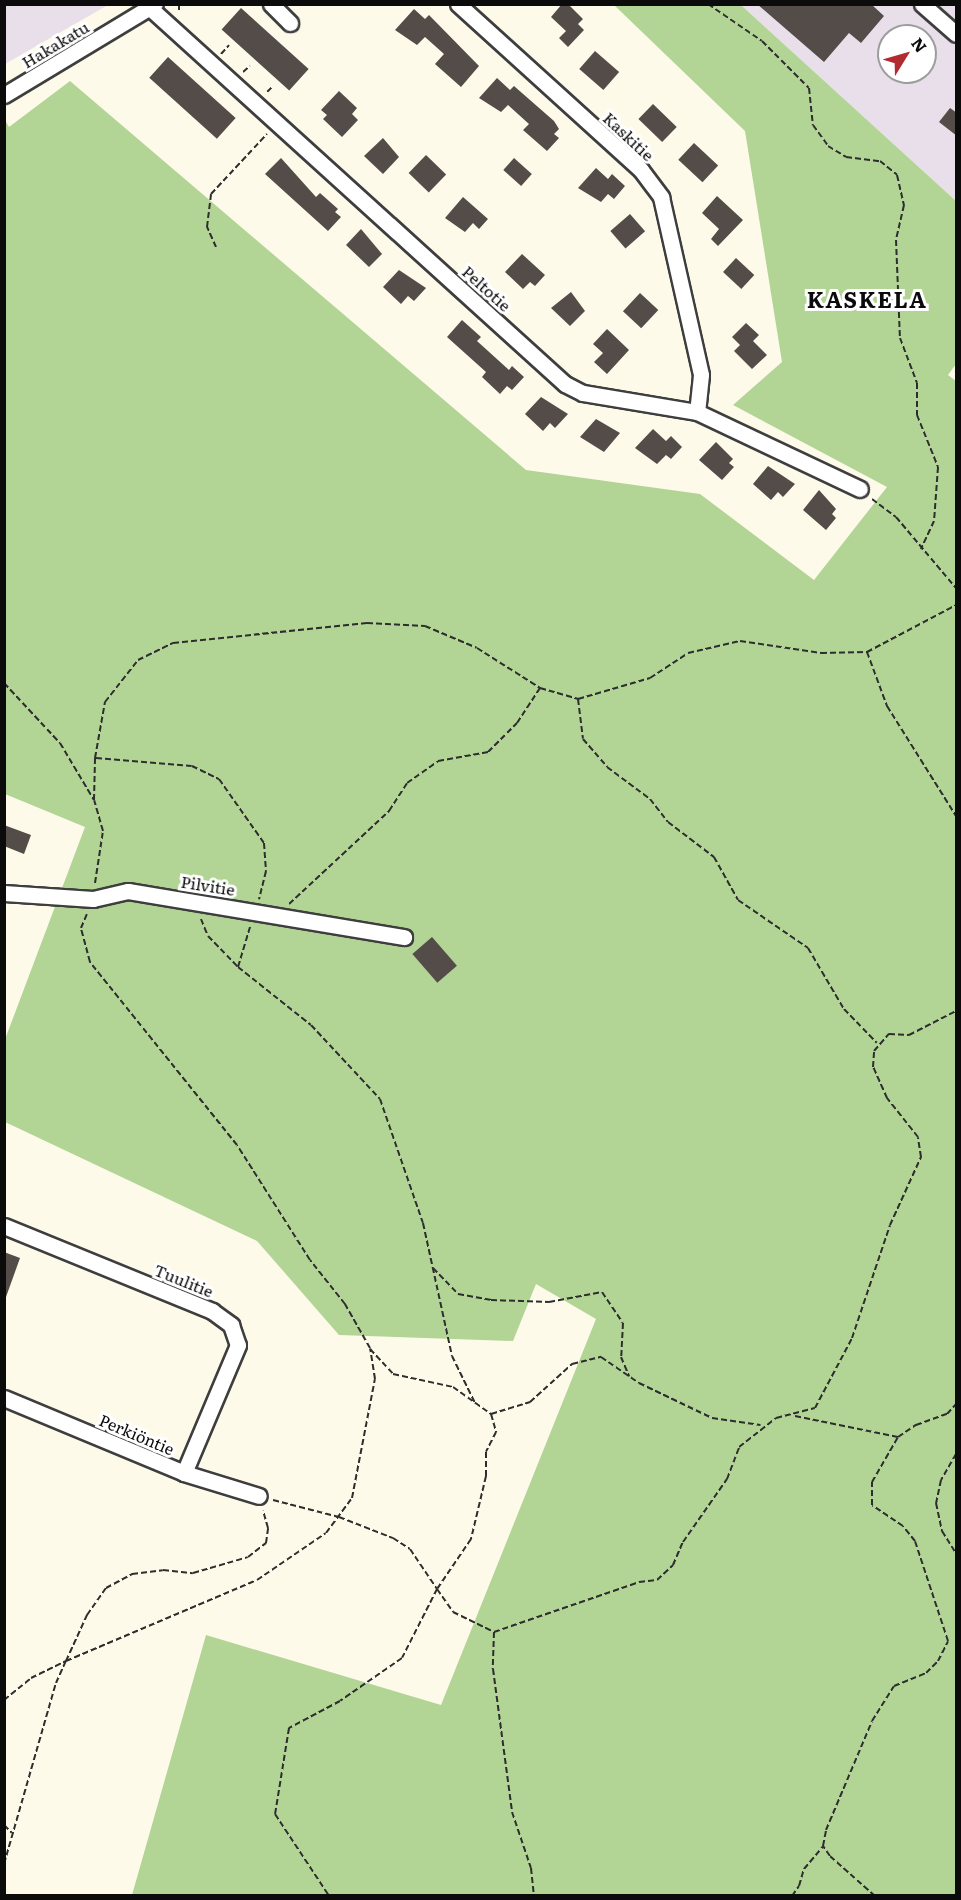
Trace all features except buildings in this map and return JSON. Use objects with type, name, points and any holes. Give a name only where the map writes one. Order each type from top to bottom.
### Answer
[{"type":"street","points":[[271,4],[290,23]]},
{"type":"street","name":"Kaskitie","points":[[458,4],[641,170],[661,197],[701,375],[697,412]]},
{"type":"street","points":[[922,4],[957,34]]},
{"type":"street","name":"Peltotie","points":[[152,6],[277,123],[566,384],[583,393],[697,412],[860,489]]},
{"type":"street","name":"Hakakatu","points":[[4,95],[152,6]]},
{"type":"street","name":"Pilvitie","points":[[4,893],[93,899],[128,891],[193,900],[404,937]]},
{"type":"street","name":"Tuulitie","points":[[4,1226],[212,1311],[231,1325],[238,1345],[184,1473]]},
{"type":"street","name":"Perkiöntie","points":[[4,1398],[184,1473],[259,1496]]},
{"type":"path","points":[[708,4],[762,41],[808,88],[813,125],[828,146],[846,157],[880,161],[897,175],[904,205],[896,240],[900,338],[917,383],[917,415],[938,467],[934,521],[921,549]]},
{"type":"path","points":[[218,58],[229,45]]},
{"type":"path","points":[[239,76],[250,66]]},
{"type":"path","points":[[262,97],[273,86]]},
{"type":"path","points":[[216,247],[207,227],[211,194],[277,123]]},
{"type":"path","points":[[860,489],[896,517],[921,549],[957,588]]},
{"type":"path","points":[[94,800],[95,758],[105,702],[138,660],[173,643],[367,623],[425,626],[477,648],[540,688],[578,699],[650,678],[688,653],[741,641],[821,653],[867,652],[957,605]]},
{"type":"path","points":[[867,652],[887,706],[957,816]]},
{"type":"path","points":[[4,683],[60,743],[94,800],[103,831],[93,899],[81,928],[90,962],[237,1145],[310,1260],[345,1304],[370,1348],[393,1374],[453,1387],[491,1414],[496,1432],[486,1452],[486,1476],[471,1539],[437,1589],[402,1658],[340,1701],[289,1728],[275,1814],[329,1896]]},
{"type":"path","points":[[277,915],[389,811],[407,783],[438,761],[488,752],[517,723],[540,688]]},
{"type":"path","points":[[578,699],[583,739],[601,760],[650,798],[668,822],[714,857],[738,900],[808,948],[844,1009],[877,1044]]},
{"type":"path","points":[[95,758],[192,766],[219,779],[264,843],[266,871],[238,967]]},
{"type":"path","points":[[193,900],[208,936],[238,967],[311,1025],[380,1099],[423,1223],[452,1356],[477,1406]]},
{"type":"path","points":[[259,1496],[339,1517],[393,1538],[410,1549],[453,1612],[494,1632],[639,1582],[657,1580],[673,1565],[683,1542],[727,1479],[739,1447],[762,1425],[776,1418],[794,1416],[815,1408],[852,1338],[890,1226],[921,1157],[918,1137],[887,1098],[873,1067],[877,1044],[889,1034],[909,1035],[957,1011]]},
{"type":"path","points":[[433,1268],[459,1294],[491,1300],[549,1302],[602,1292],[623,1323],[621,1357],[629,1376]]},
{"type":"path","points":[[4,1700],[31,1678],[66,1661],[257,1580],[326,1533],[352,1498],[365,1441],[375,1379],[370,1348]]},
{"type":"path","points":[[491,1414],[530,1402],[572,1364],[601,1358],[629,1376],[712,1418],[762,1425]]},
{"type":"path","points":[[792,1896],[799,1886],[804,1869],[823,1846],[837,1797],[855,1768],[872,1721],[894,1686],[926,1673],[938,1661],[948,1641],[915,1541],[903,1526],[872,1505],[872,1482],[898,1437],[916,1425],[947,1414],[957,1404]]},
{"type":"path","points":[[794,1416],[898,1437]]},
{"type":"path","points":[[957,1454],[941,1480],[936,1503],[942,1531],[957,1553]]},
{"type":"path","points":[[4,1864],[66,1661],[87,1615],[106,1588],[132,1574],[193,1573],[221,1567],[248,1557],[266,1543],[268,1528],[259,1496]]},
{"type":"path","points":[[494,1632],[493,1669],[512,1812],[531,1868],[534,1896]]},
{"type":"path","points":[[4,1826],[12,1833]]},
{"type":"path","points":[[823,1846],[875,1896]]},
{"type":"shaded area","points":[[5,4],[108,4],[108,5],[5,64]]},
{"type":"shaded area","points":[[741,5],[956,5],[956,201]]},
{"type":"green space","points":[[614,5],[741,5],[956,201],[956,364],[948,375],[956,381],[956,1895],[132,1895],[206,1635],[441,1705],[596,1319],[536,1284],[513,1341],[339,1335],[257,1241],[5,1122],[4,1042],[85,827],[5,794],[5,120],[9,127],[70,81],[526,470],[700,494],[814,580],[887,487],[733,405],[782,362],[745,131]]},
{"type":"district","name":"KASKELA","points":[[867,299]]}]
